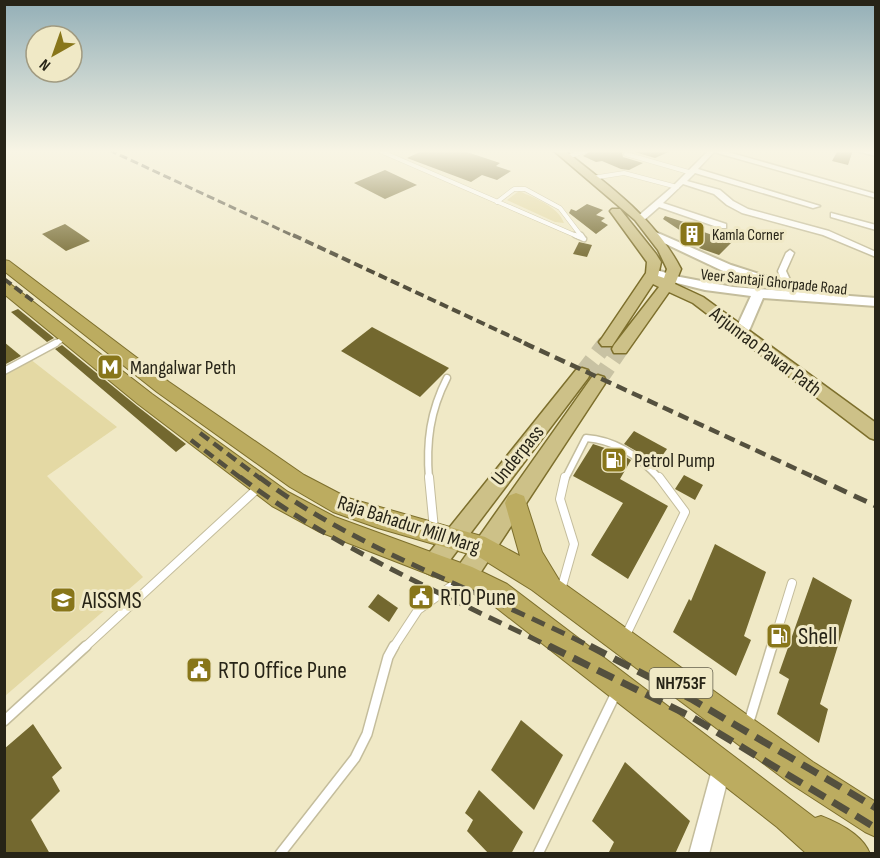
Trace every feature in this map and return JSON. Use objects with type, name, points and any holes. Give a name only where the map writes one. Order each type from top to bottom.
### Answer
[{"type":"highway","name":"Raja Bahadur Mill Marg","points":[[4,264],[172,393],[297,481],[341,505],[378,519],[444,535],[485,548],[555,593],[802,773],[876,821]]},
{"type":"highway","points":[[10,290],[33,287]]},
{"type":"highway","name":"Raja Bahadur Mill Marg","points":[[10,290],[145,399],[261,485],[328,525],[465,576],[498,593],[620,685],[831,854]]},
{"type":"highway","points":[[516,503],[532,556],[555,593]]},
{"type":"highway","name":"Raja Bahadur Mill Marg","points":[[722,765],[854,854]]},
{"type":"main road","points":[[593,190],[626,221],[650,274],[614,345],[668,282],[667,253],[640,219],[608,190]]},
{"type":"main road","points":[[651,233],[727,268],[771,282]]},
{"type":"main road","name":"Arjunrao Pawar Path","points":[[650,274],[698,300],[876,433]]},
{"type":"main road","name":"Veer Santaji Ghorpade Road","points":[[668,282],[876,302]]},
{"type":"main road","name":"Veer Santaji Ghorpade Road","points":[[668,282],[771,282],[876,291]]},
{"type":"main road","points":[[741,333],[759,292]]},
{"type":"main road","name":"Underpass","points":[[433,565],[444,535],[590,377],[516,503],[465,576]]},
{"type":"street","points":[[640,219],[673,190]]},
{"type":"street","points":[[708,190],[717,192],[730,203],[745,211],[826,234],[876,255]]},
{"type":"street","points":[[760,190],[816,206]]},
{"type":"street","points":[[855,190],[876,196]]},
{"type":"street","points":[[658,204],[723,226]]},
{"type":"street","points":[[834,215],[876,228]]},
{"type":"street","points":[[787,284],[782,272],[790,253]]},
{"type":"street","points":[[699,854],[722,765]]},
{"type":"lane","points":[[470,190],[584,239],[560,208],[527,190]]},
{"type":"lane","points":[[497,202],[513,190]]},
{"type":"lane","points":[[4,371],[67,336]]},
{"type":"lane","points":[[444,535],[428,456],[429,418],[438,391],[447,378]]},
{"type":"lane","points":[[555,593],[574,543],[560,499],[563,482],[586,438],[597,437],[609,440],[650,470],[679,501],[685,512],[623,641]]},
{"type":"lane","points":[[4,721],[261,485]]},
{"type":"lane","points":[[280,854],[355,758],[367,734],[388,657],[399,637],[418,609],[465,576]]},
{"type":"lane","points":[[746,731],[792,583]]},
{"type":"lane","points":[[538,854],[620,685]]},
{"type":"shaded area","points":[[519,191],[551,207],[564,223],[555,222],[507,200]]},
{"type":"shaded area","points":[[30,359],[117,427],[47,476],[143,577],[5,696],[4,374]]},
{"type":"building","points":[[368,190],[405,190],[385,199]]},
{"type":"building","points":[[587,204],[603,210],[596,215],[605,218],[601,221],[608,225],[596,234],[569,213],[571,209],[576,211]]},
{"type":"building","points":[[665,216],[703,228],[701,231],[732,242],[719,255],[699,248],[702,245],[663,219]]},
{"type":"building","points":[[65,224],[90,241],[66,251],[42,234]]},
{"type":"building","points":[[579,242],[592,245],[587,257],[573,254]]},
{"type":"building","points":[[18,309],[54,338],[47,342],[11,312]]},
{"type":"building","points":[[372,327],[449,368],[420,397],[341,351]]},
{"type":"building","points":[[4,342],[21,356],[4,365]]},
{"type":"building","points":[[62,345],[186,444],[176,452],[55,349]]},
{"type":"building","points":[[634,431],[667,449],[657,463],[624,444]]},
{"type":"building","points":[[593,444],[617,452],[631,460],[620,479],[668,506],[628,579],[591,555],[623,503],[573,476]]},
{"type":"building","points":[[684,475],[703,485],[695,500],[675,489]]},
{"type":"building","points":[[715,544],[766,572],[744,636],[751,640],[736,676],[673,632],[689,599],[691,601]]},
{"type":"building","points":[[813,577],[852,600],[820,704],[828,709],[819,743],[777,714],[789,679],[779,673]]},
{"type":"building","points":[[378,594],[398,608],[389,622],[368,607]]},
{"type":"building","points":[[521,720],[563,755],[534,810],[491,770]]},
{"type":"building","points":[[33,724],[62,768],[52,777],[60,791],[31,820],[50,854],[4,854],[4,749]]},
{"type":"building","points":[[625,762],[690,821],[675,854],[608,854],[614,842],[592,821]]},
{"type":"building","points":[[479,790],[523,832],[511,854],[489,854],[467,831],[473,820],[465,813]]},
{"type":"tunnel","points":[[582,374],[606,343]]},
{"type":"tunnel","points":[[598,381],[620,349]]},
{"type":"railway","points":[[195,190],[296,237]]},
{"type":"railway","points":[[293,235],[527,344]]},
{"type":"railway","points":[[4,279],[33,301]]},
{"type":"railway","points":[[524,343],[818,479]]},
{"type":"railway","points":[[200,433],[261,479]]},
{"type":"railway","points":[[191,440],[242,479]]},
{"type":"railway","points":[[240,477],[276,503],[352,548],[552,648]]},
{"type":"railway","points":[[259,477],[337,527],[593,648]]},
{"type":"railway","points":[[814,477],[876,506]]},
{"type":"railway","points":[[549,646],[692,717],[876,828]]},
{"type":"railway","points":[[590,646],[693,700],[876,808]]},
{"type":"place","name":"Kamla Corner","points":[[692,234]]},
{"type":"place","name":"Mangalwar Peth","points":[[110,367]]},
{"type":"place","name":"Petrol Pump","points":[[614,460]]},
{"type":"place","name":"RTO Pune","points":[[421,597]]},
{"type":"place","name":"AISSMS","points":[[63,600]]},
{"type":"place","name":"Shell","points":[[779,636]]},
{"type":"place","name":"RTO Office Pune","points":[[199,670]]}]
